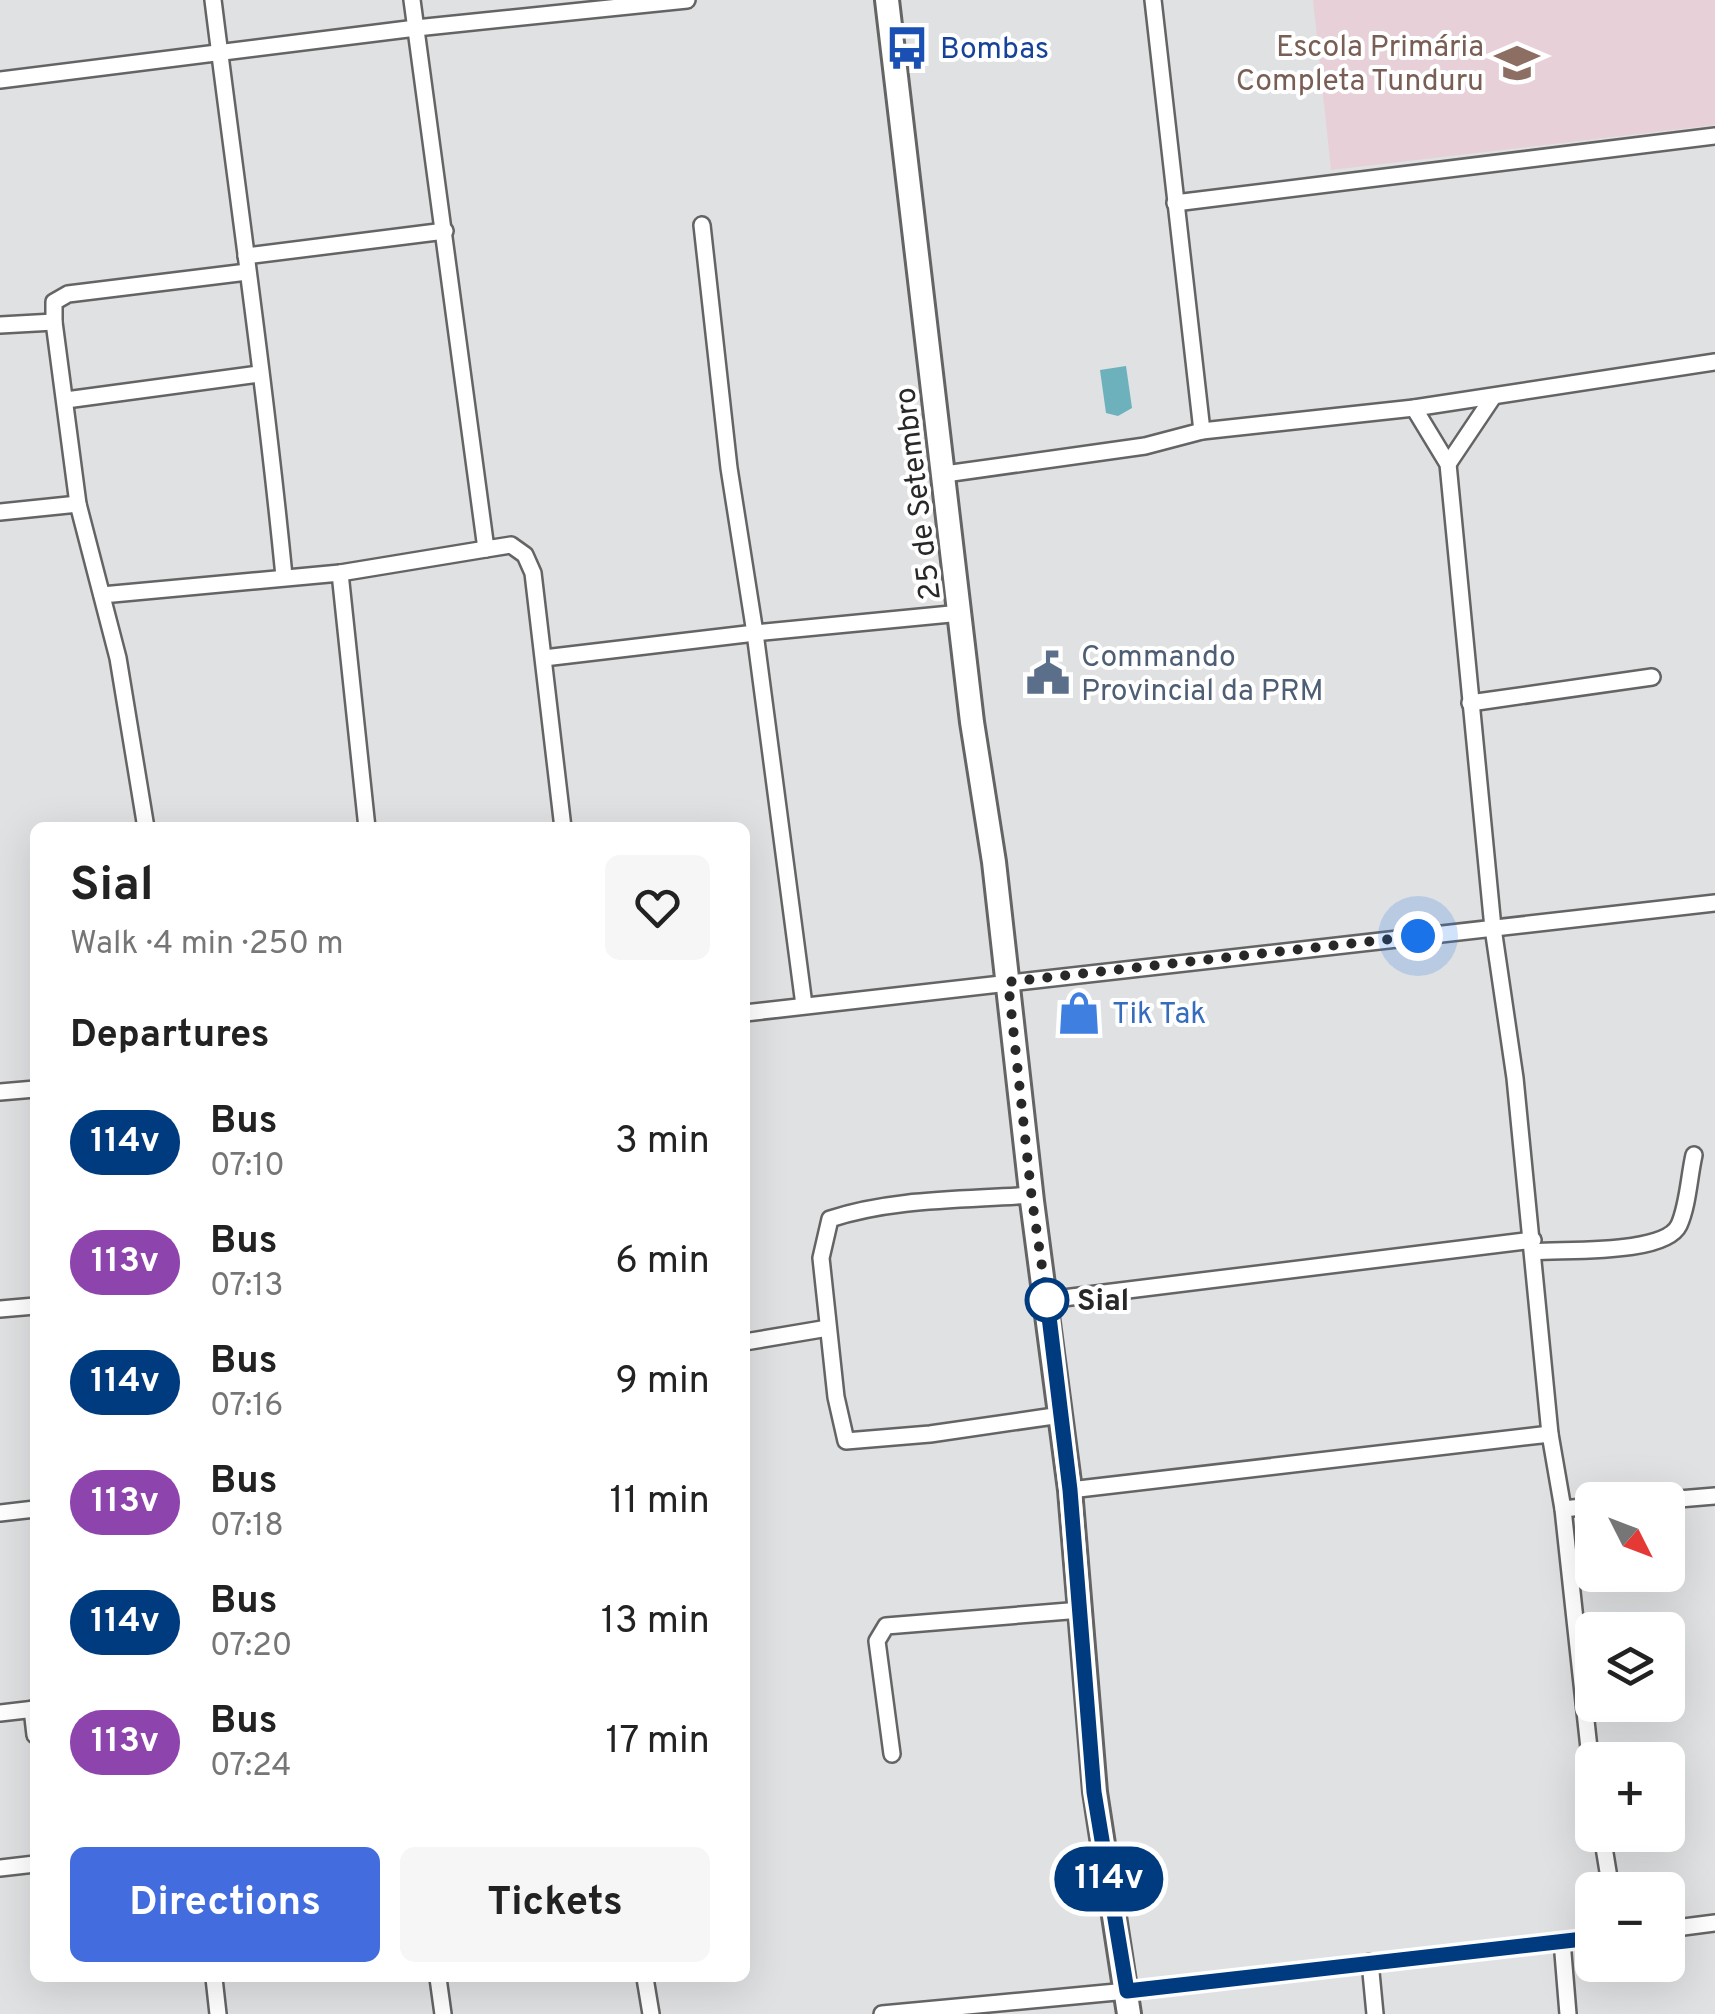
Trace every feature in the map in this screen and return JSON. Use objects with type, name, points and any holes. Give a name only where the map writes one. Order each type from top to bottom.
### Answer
[{"type":"street","points":[[213,0],[271,446],[284,576]]},
{"type":"street","points":[[412,0],[486,549]]},
{"type":"street","points":[[0,80],[416,28],[687,0]]},
{"type":"street","name":"25 de Setembro","points":[[887,0],[972,722],[994,862],[1070,1490],[1094,1792],[1128,2002]]},
{"type":"street","points":[[1152,0],[1202,431]]},
{"type":"street","points":[[1175,203],[1715,136]]},
{"type":"street","points":[[702,224],[729,468],[755,632],[804,1005]]},
{"type":"street","points":[[145,822],[118,658],[78,504],[54,302],[68,294],[445,231]]},
{"type":"street","points":[[0,326],[54,322]]},
{"type":"street","points":[[944,474],[1145,446],[1202,431],[1414,408],[1715,362]]},
{"type":"street","points":[[66,400],[259,374]]},
{"type":"street","points":[[1448,464],[1493,396]]},
{"type":"street","points":[[1414,408],[1448,464],[1493,928],[1515,1078],[1550,1434],[1563,1508],[1588,1742]]},
{"type":"street","points":[[0,512],[78,504]]},
{"type":"street","points":[[102,595],[340,573],[511,545],[526,555],[533,574],[562,822]]},
{"type":"street","points":[[340,573],[366,822]]},
{"type":"street","points":[[544,658],[755,632],[961,613]]},
{"type":"street","points":[[1470,703],[1652,678]]},
{"type":"street","points":[[750,1012],[1715,903]]},
{"type":"street","points":[[0,1092],[30,1089]]},
{"type":"street","points":[[1047,1300],[1533,1246],[1621,1248],[1657,1242],[1673,1234],[1680,1224],[1694,1155]]},
{"type":"street","points":[[1033,1195],[852,1212],[830,1220],[821,1258],[828,1328],[846,1441],[930,1434],[1061,1414]]},
{"type":"street","points":[[0,1309],[30,1306]]},
{"type":"street","points":[[750,1341],[828,1328]]},
{"type":"street","points":[[1070,1490],[1550,1434]]},
{"type":"street","points":[[1685,1498],[1715,1496]]},
{"type":"street","points":[[1563,1508],[1575,1507]]},
{"type":"street","points":[[0,1512],[30,1510]]},
{"type":"street","points":[[892,1754],[877,1642],[886,1626],[1081,1610]]},
{"type":"street","points":[[0,1713],[30,1709]]},
{"type":"street","points":[[0,1868],[30,1864]]},
{"type":"street","points":[[1685,1927],[1715,1923]]},
{"type":"street","points":[[882,2014],[1128,2002],[1370,1962],[1575,1940]]},
{"type":"street","points":[[1562,1941],[1568,2014]]},
{"type":"street","points":[[1370,1962],[1375,2014]]},
{"type":"street","points":[[214,1982],[218,2014]]},
{"type":"street","points":[[438,1982],[442,2014]]},
{"type":"street","points":[[645,1982],[651,2014]]},
{"type":"shaded area","name":"Escola Primária Completa Tunduru","points":[[1313,0],[1715,0],[1715,125],[1331,170]]},
{"type":"water","points":[[1126,366],[1132,408],[1118,416],[1106,413],[1100,370]]},
{"type":"bus line","name":"114v","points":[[1047,1300],[1070,1490],[1094,1792],[1127,1991],[1575,1940]]},
{"type":"place","name":"Bombas","points":[[907,48]]},
{"type":"place","name":"Escola Primária Completa Tunduru","points":[[1517,63]]},
{"type":"place","name":"Commando Provincial da PRM","points":[[1048,673]]},
{"type":"place","name":"Tik Tak","points":[[1079,1013]]},
{"type":"place","name":"Sial","points":[[1047,1300]]},
{"type":"route","points":[[1047,1300],[1008,982],[1418,936]]}]
